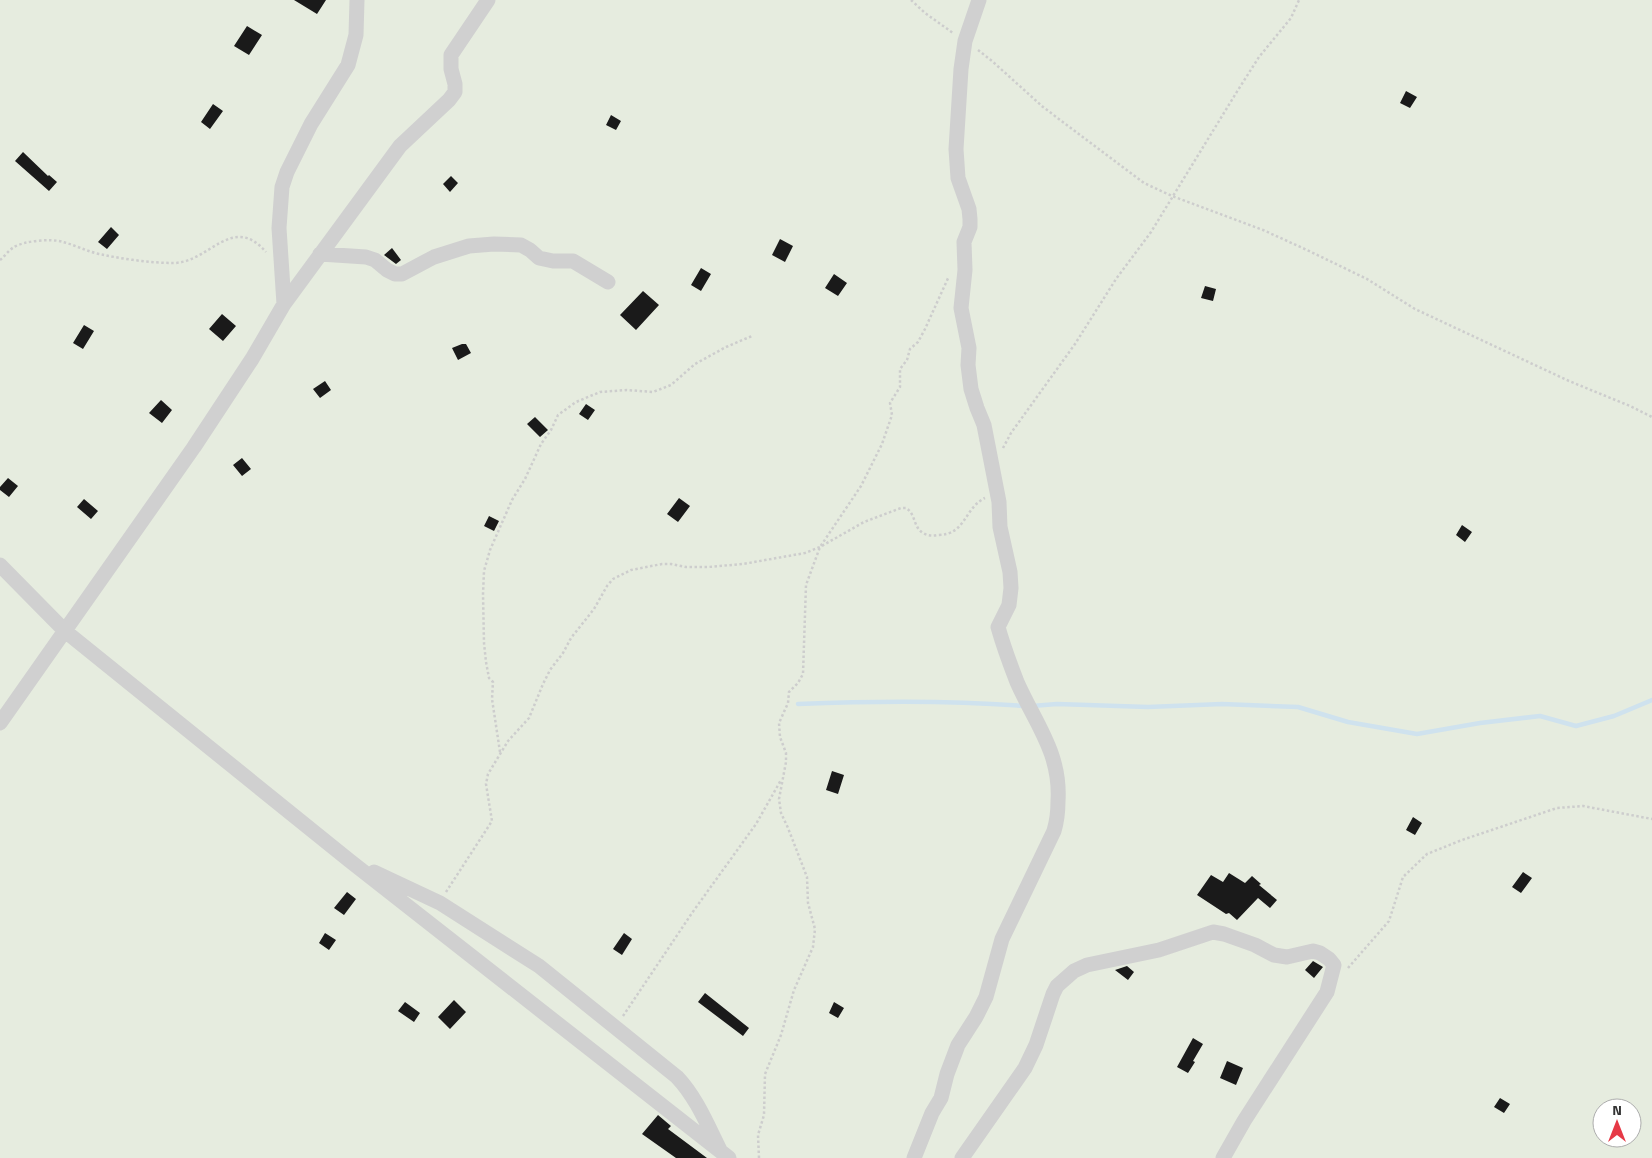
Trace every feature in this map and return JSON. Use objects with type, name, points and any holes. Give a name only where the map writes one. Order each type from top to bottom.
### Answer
[{"type":"street","points":[[284,304],[279,228],[282,187],[287,172],[312,124],[348,65],[356,35],[357,0]]},
{"type":"street","points":[[0,723],[194,447],[252,358],[284,304],[320,254],[400,146],[449,100],[455,92],[451,69],[451,55],[488,0]]},
{"type":"street","points":[[914,1158],[932,1113],[941,1098],[958,1045],[986,997],[1002,939],[1056,824],[1059,783],[1054,758],[1017,682],[998,627],[1009,605],[1011,588],[1000,527],[999,502],[984,425],[971,389],[968,365],[969,348],[962,308],[964,242],[970,219],[969,209],[958,178],[956,148],[961,69],[965,41],[979,0]]},
{"type":"street","points":[[320,254],[366,257],[375,260],[395,274],[402,274],[434,257],[469,246],[521,245],[540,258],[573,262],[608,282]]},
{"type":"street","points":[[0,565],[65,631],[350,861],[725,1155]]},
{"type":"street","points":[[350,861],[440,904],[539,966],[686,1086],[725,1155]]},
{"type":"street","points":[[962,1158],[1025,1068],[1036,1045],[1057,986],[1074,971],[1087,965],[1159,950],[1213,932],[1255,945],[1274,955],[1287,957],[1313,951],[1320,953],[1330,959],[1334,965],[1327,992],[1244,1121],[1223,1158]]},
{"type":"path","points":[[911,0],[925,13],[992,61],[1043,108],[1144,183],[1172,196],[1263,230],[1307,250],[1367,279],[1415,309],[1569,381],[1652,417]]},
{"type":"path","points":[[992,467],[1012,433],[1075,344],[1116,279],[1151,232],[1259,57],[1291,18],[1299,0]]},
{"type":"path","points":[[0,260],[15,246],[52,240],[98,254],[155,262],[186,262],[231,237],[240,236],[251,240],[265,250],[267,255]]},
{"type":"path","points":[[759,1158],[758,1135],[764,1115],[765,1074],[781,1035],[794,990],[813,947],[815,930],[808,902],[807,876],[781,813],[779,799],[786,753],[780,737],[779,722],[788,703],[790,692],[803,674],[806,585],[820,547],[860,486],[882,444],[892,415],[890,403],[900,387],[900,369],[907,360],[910,349],[918,342],[925,329],[948,277],[964,257]]},
{"type":"path","points":[[500,753],[492,699],[493,682],[490,678],[486,662],[483,594],[484,571],[490,550],[512,500],[526,479],[541,444],[558,416],[576,402],[600,392],[627,390],[653,392],[671,385],[695,364],[726,347],[752,336]]},
{"type":"path","points":[[440,904],[492,820],[486,780],[488,774],[508,741],[528,718],[550,670],[613,579],[631,570],[662,564],[686,567],[742,564],[805,553],[820,547],[864,522],[901,508],[906,508],[913,514],[918,528],[925,534],[933,536],[946,535],[957,529],[978,501],[988,496],[996,486]]},
{"type":"path","points":[[615,1027],[692,913],[756,824],[782,778]]},
{"type":"path","points":[[1346,971],[1389,921],[1403,877],[1427,854],[1462,840],[1557,808],[1583,806],[1652,819]]},
{"type":"shaded area","points":[[0,0],[1652,0],[1652,1158],[0,1158]]},
{"type":"building","points":[[294,0],[326,0],[317,14]]},
{"type":"building","points":[[247,26],[262,35],[249,55],[234,46]]},
{"type":"building","points":[[1406,91],[1417,97],[1410,108],[1400,103]]},
{"type":"building","points":[[213,104],[223,111],[210,129],[201,122]]},
{"type":"building","points":[[611,115],[621,121],[616,130],[606,125]]},
{"type":"building","points":[[23,152],[57,182],[49,191],[15,161]]},
{"type":"building","points":[[451,176],[458,183],[450,192],[443,184]]},
{"type":"building","points":[[111,227],[119,235],[107,249],[98,242]]},
{"type":"building","points":[[780,239],[793,246],[785,262],[772,255]]},
{"type":"building","points":[[392,248],[401,260],[396,264],[384,255]]},
{"type":"building","points":[[701,268],[711,274],[701,291],[691,285]]},
{"type":"building","points":[[834,274],[847,283],[838,296],[825,288]]},
{"type":"building","points":[[1205,286],[1216,289],[1213,301],[1201,298]]},
{"type":"building","points":[[643,291],[659,305],[636,330],[620,315]]},
{"type":"building","points":[[222,314],[236,326],[223,341],[209,329]]},
{"type":"building","points":[[84,325],[94,331],[83,349],[73,343]]},
{"type":"building","points":[[466,344],[471,353],[458,360],[452,348]]},
{"type":"building","points":[[325,381],[331,390],[320,398],[313,389]]},
{"type":"building","points":[[161,400],[172,410],[162,423],[149,413]]},
{"type":"building","points":[[586,404],[595,410],[588,420],[579,414]]},
{"type":"building","points":[[535,417],[548,430],[540,437],[527,424]]},
{"type":"building","points":[[242,458],[251,469],[242,476],[233,465]]},
{"type":"building","points":[[8,478],[18,486],[9,497],[0,490],[0,487]]},
{"type":"building","points":[[679,498],[690,506],[678,522],[667,514]]},
{"type":"building","points":[[84,499],[98,511],[91,519],[77,507]]},
{"type":"building","points":[[489,516],[499,521],[494,531],[484,526]]},
{"type":"building","points":[[1462,525],[1472,532],[1465,542],[1456,535]]},
{"type":"building","points":[[832,771],[844,775],[838,794],[826,790]]},
{"type":"building","points":[[1413,817],[1422,823],[1415,835],[1406,830]]},
{"type":"building","points":[[1523,872],[1532,878],[1521,893],[1512,887]]},
{"type":"building","points":[[1229,873],[1245,883],[1252,876],[1261,884],[1259,885],[1277,900],[1270,908],[1258,898],[1237,920],[1229,913],[1226,914],[1197,895],[1211,875],[1223,882]]},
{"type":"building","points":[[347,892],[356,899],[344,915],[334,908]]},
{"type":"building","points":[[325,933],[336,940],[329,950],[319,943]]},
{"type":"building","points":[[624,933],[632,939],[622,955],[613,949]]},
{"type":"building","points":[[1313,961],[1323,967],[1314,978],[1305,970]]},
{"type":"building","points":[[1127,966],[1134,972],[1128,980],[1115,970]]},
{"type":"building","points":[[705,993],[749,1028],[743,1036],[698,1002]]},
{"type":"building","points":[[454,1000],[466,1012],[450,1029],[438,1017]]},
{"type":"building","points":[[405,1002],[420,1013],[414,1022],[398,1011]]},
{"type":"building","points":[[834,1002],[844,1008],[838,1018],[829,1013]]},
{"type":"building","points":[[1193,1038],[1203,1044],[1188,1073],[1177,1067]]},
{"type":"building","points":[[1227,1061],[1243,1068],[1236,1085],[1220,1078]]},
{"type":"building","points":[[1500,1098],[1510,1104],[1504,1113],[1494,1107]]},
{"type":"building","points":[[658,1115],[671,1126],[668,1129],[707,1158],[676,1158],[642,1134]]},
{"type":"waterway","points":[[1032,706],[1057,704],[1148,707],[1222,704],[1298,707],[1348,722],[1417,734],[1480,723],[1540,716],[1576,726],[1614,716],[1652,700]]},
{"type":"waterway","points":[[798,704],[911,702],[1024,706]]}]
